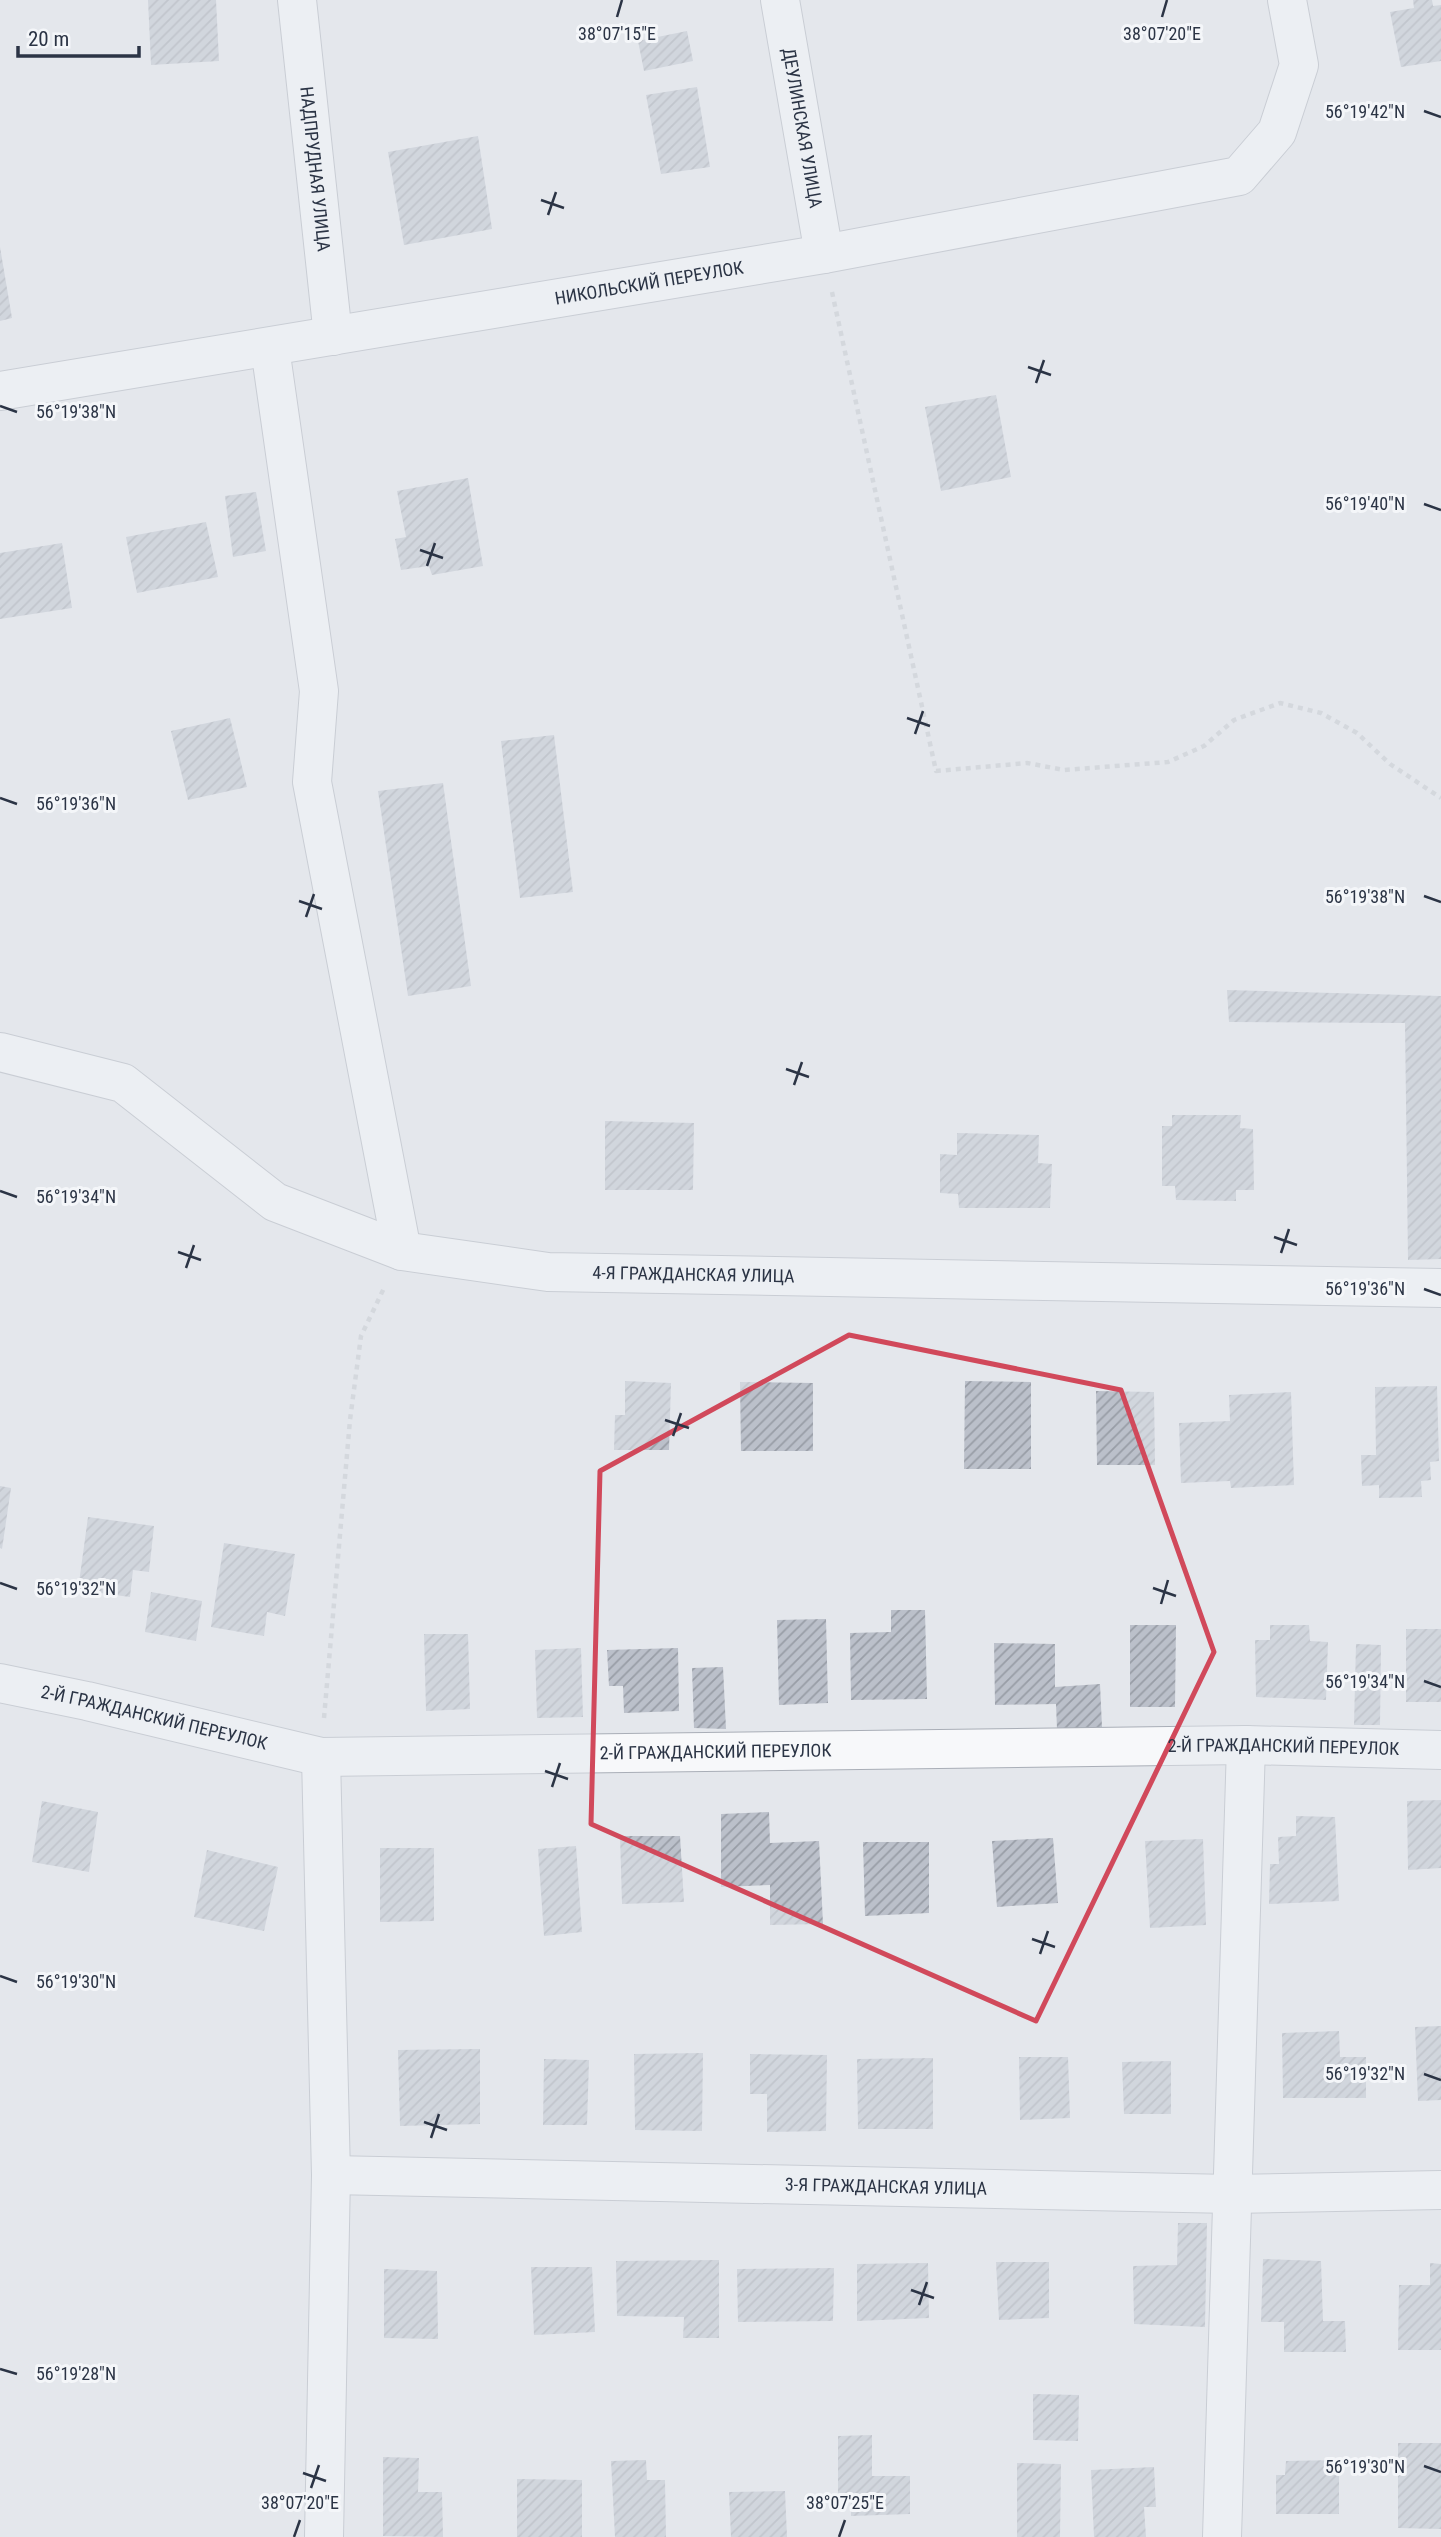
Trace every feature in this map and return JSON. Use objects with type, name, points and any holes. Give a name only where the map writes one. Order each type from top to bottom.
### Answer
[{"type":"street","name":"НАДПРУДНАЯ УЛИЦА","points":[[297,0],[333,336]]},
{"type":"street","name":"ДЕУЛИНСКАЯ УЛИЦА","points":[[780,0],[824,254]]},
{"type":"street","name":"НИКОЛЬСКИЙ ПЕРЕУЛОК","points":[[0,391],[824,254],[1239,176],[1277,132],[1299,65],[1287,0]]},
{"type":"street","points":[[270,348],[319,691],[312,782],[402,1251]]},
{"type":"street","name":"4-Я ГРАЖДАНСКАЯ УЛИЦА","points":[[0,1052],[123,1083],[275,1202],[402,1251],[548,1272],[1441,1288]]},
{"type":"street","name":"2-Й ГРАЖДАНСКИЙ ПЕРЕУЛОК","points":[[0,1683],[321,1757],[1246,1745],[1441,1750]]},
{"type":"street","points":[[1222,2537],[1246,1745]]},
{"type":"street","points":[[321,1757],[331,2175],[324,2537]]},
{"type":"street","name":"3-Я ГРАЖДАНСКАЯ УЛИЦА","points":[[331,2175],[1231,2194],[1441,2190]]},
{"type":"path","points":[[824,254],[936,771],[1027,763],[1064,770],[1168,762],[1204,746],[1234,720],[1280,702],[1321,713],[1357,733],[1390,764],[1441,798]]},
{"type":"path","points":[[321,1757],[350,1420],[361,1336],[402,1251]]},
{"type":"highlighted area","points":[[849,1335],[1121,1390],[1214,1652],[1036,2021],[591,1824],[600,1471]]},
{"type":"building","points":[[148,0],[216,0],[219,61],[151,65]]},
{"type":"building","points":[[1413,0],[1432,0],[1433,6],[1441,5],[1441,61],[1401,67],[1390,12],[1414,8]]},
{"type":"building","points":[[687,31],[693,61],[644,71],[638,41]]},
{"type":"building","points":[[697,87],[710,167],[661,174],[646,95]]},
{"type":"building","points":[[478,136],[492,229],[404,245],[388,152]]},
{"type":"building","points":[[0,247],[12,318],[0,321]]},
{"type":"building","points":[[996,395],[1011,477],[941,491],[925,407]]},
{"type":"building","points":[[468,478],[483,566],[432,575],[429,566],[401,570],[395,539],[406,537],[397,491]]},
{"type":"building","points":[[256,492],[266,551],[233,557],[225,496]]},
{"type":"building","points":[[206,522],[218,577],[137,593],[126,537]]},
{"type":"building","points":[[62,543],[72,608],[0,619],[0,553]]},
{"type":"building","points":[[230,718],[247,787],[188,800],[171,731]]},
{"type":"building","points":[[554,735],[573,892],[520,898],[501,741]]},
{"type":"building","points":[[443,783],[471,986],[408,996],[378,791]]},
{"type":"building","points":[[1227,990],[1441,996],[1441,1259],[1408,1260],[1405,1023],[1229,1022]]},
{"type":"building","points":[[1172,1115],[1241,1115],[1240,1128],[1253,1129],[1254,1190],[1236,1190],[1236,1201],[1176,1200],[1175,1186],[1162,1186],[1162,1126],[1172,1126]]},
{"type":"building","points":[[605,1121],[694,1123],[693,1190],[605,1190]]},
{"type":"building","points":[[957,1133],[1039,1135],[1038,1163],[1052,1164],[1050,1208],[959,1208],[958,1194],[940,1193],[940,1154],[957,1155]]},
{"type":"building","points":[[625,1381],[671,1383],[669,1450],[614,1450],[615,1415],[625,1415]]},
{"type":"building","points":[[965,1381],[1031,1382],[1031,1469],[964,1469]]},
{"type":"building","points":[[740,1382],[813,1383],[813,1451],[741,1451]]},
{"type":"building","points":[[1437,1386],[1439,1461],[1430,1462],[1431,1480],[1421,1481],[1422,1497],[1379,1498],[1379,1485],[1362,1486],[1361,1455],[1376,1455],[1375,1387]]},
{"type":"building","points":[[1096,1391],[1154,1392],[1155,1465],[1097,1465]]},
{"type":"building","points":[[1291,1392],[1294,1485],[1231,1488],[1230,1481],[1181,1483],[1179,1423],[1230,1421],[1229,1395]]},
{"type":"building","points":[[0,1486],[11,1488],[2,1549],[0,1548]]},
{"type":"building","points":[[88,1517],[154,1526],[149,1572],[133,1570],[130,1597],[78,1590]]},
{"type":"building","points":[[224,1543],[295,1554],[285,1616],[267,1612],[264,1636],[211,1627]]},
{"type":"building","points":[[151,1592],[202,1601],[196,1641],[145,1632]]},
{"type":"building","points":[[891,1610],[925,1610],[927,1699],[851,1700],[850,1633],[891,1632]]},
{"type":"building","points":[[826,1619],[828,1703],[779,1705],[777,1620]]},
{"type":"building","points":[[1130,1625],[1176,1625],[1175,1707],[1130,1707]]},
{"type":"building","points":[[1270,1625],[1309,1625],[1310,1641],[1328,1642],[1326,1700],[1256,1697],[1255,1640],[1270,1640]]},
{"type":"building","points":[[1406,1629],[1441,1629],[1441,1702],[1406,1702]]},
{"type":"building","points":[[424,1634],[468,1634],[470,1709],[426,1711]]},
{"type":"building","points":[[994,1643],[1055,1644],[1055,1687],[1100,1684],[1102,1727],[1057,1729],[1056,1704],[995,1705]]},
{"type":"building","points":[[1356,1644],[1381,1645],[1380,1725],[1354,1725]]},
{"type":"building","points":[[581,1648],[583,1717],[537,1718],[535,1650]]},
{"type":"building","points":[[678,1648],[679,1711],[624,1713],[623,1686],[609,1686],[607,1650]]},
{"type":"building","points":[[723,1667],[726,1729],[694,1728],[692,1668]]},
{"type":"building","points":[[1441,1800],[1441,1868],[1408,1870],[1407,1801]]},
{"type":"building","points":[[42,1801],[98,1812],[89,1872],[32,1862]]},
{"type":"building","points":[[769,1812],[770,1843],[819,1841],[823,1924],[770,1925],[770,1885],[721,1887],[721,1814]]},
{"type":"building","points":[[1296,1816],[1335,1817],[1339,1901],[1269,1904],[1270,1864],[1279,1864],[1278,1837],[1296,1836]]},
{"type":"building","points":[[620,1836],[680,1836],[684,1902],[622,1904]]},
{"type":"building","points":[[1053,1838],[1058,1903],[997,1907],[992,1841]]},
{"type":"building","points":[[1203,1839],[1206,1925],[1150,1928],[1145,1841]]},
{"type":"building","points":[[863,1842],[929,1842],[929,1913],[865,1916]]},
{"type":"building","points":[[576,1846],[582,1932],[544,1936],[538,1849]]},
{"type":"building","points":[[380,1848],[434,1848],[434,1921],[380,1922]]},
{"type":"building","points":[[207,1850],[278,1867],[264,1931],[194,1917]]},
{"type":"building","points":[[1441,2026],[1441,2100],[1418,2101],[1415,2027]]},
{"type":"building","points":[[1339,2031],[1340,2057],[1366,2057],[1366,2098],[1283,2098],[1282,2033]]},
{"type":"building","points":[[480,2049],[480,2124],[400,2126],[398,2050]]},
{"type":"building","points":[[703,2053],[702,2131],[635,2130],[634,2054]]},
{"type":"building","points":[[750,2054],[827,2055],[826,2131],[767,2132],[767,2094],[750,2094]]},
{"type":"building","points":[[1019,2057],[1068,2057],[1070,2118],[1020,2120]]},
{"type":"building","points":[[933,2058],[933,2129],[858,2129],[857,2059]]},
{"type":"building","points":[[544,2059],[589,2060],[587,2125],[543,2125]]},
{"type":"building","points":[[1171,2061],[1171,2114],[1124,2114],[1122,2062]]},
{"type":"building","points":[[1178,2223],[1207,2223],[1205,2327],[1134,2324],[1133,2266],[1177,2265]]},
{"type":"building","points":[[1263,2259],[1321,2261],[1323,2321],[1345,2321],[1346,2352],[1284,2352],[1284,2322],[1261,2322]]},
{"type":"building","points":[[719,2260],[719,2338],[683,2338],[684,2317],[617,2316],[616,2261]]},
{"type":"building","points":[[996,2262],[1049,2262],[1049,2318],[999,2320]]},
{"type":"building","points":[[928,2263],[929,2318],[857,2321],[857,2264]]},
{"type":"building","points":[[1430,2263],[1441,2264],[1441,2350],[1398,2350],[1399,2285],[1430,2285]]},
{"type":"building","points":[[531,2267],[592,2267],[595,2332],[534,2335]]},
{"type":"building","points":[[834,2268],[833,2321],[738,2322],[737,2269]]},
{"type":"building","points":[[384,2269],[437,2271],[438,2339],[384,2338]]},
{"type":"building","points":[[1033,2394],[1079,2395],[1078,2441],[1033,2440]]},
{"type":"building","points":[[872,2435],[872,2476],[910,2476],[910,2514],[851,2516],[851,2501],[838,2501],[838,2436]]},
{"type":"building","points":[[1398,2443],[1441,2443],[1441,2529],[1398,2528]]},
{"type":"building","points":[[383,2457],[419,2458],[418,2492],[442,2492],[443,2537],[383,2536]]},
{"type":"building","points":[[646,2460],[647,2480],[665,2480],[666,2537],[615,2537],[611,2461]]},
{"type":"building","points":[[1339,2460],[1339,2514],[1276,2514],[1276,2475],[1285,2475],[1286,2461]]},
{"type":"building","points":[[1017,2463],[1061,2464],[1060,2537],[1017,2537]]},
{"type":"building","points":[[1154,2467],[1156,2507],[1144,2507],[1146,2537],[1094,2537],[1091,2470]]},
{"type":"building","points":[[517,2479],[582,2480],[582,2537],[517,2537]]},
{"type":"building","points":[[785,2491],[787,2537],[731,2537],[729,2492]]}]
